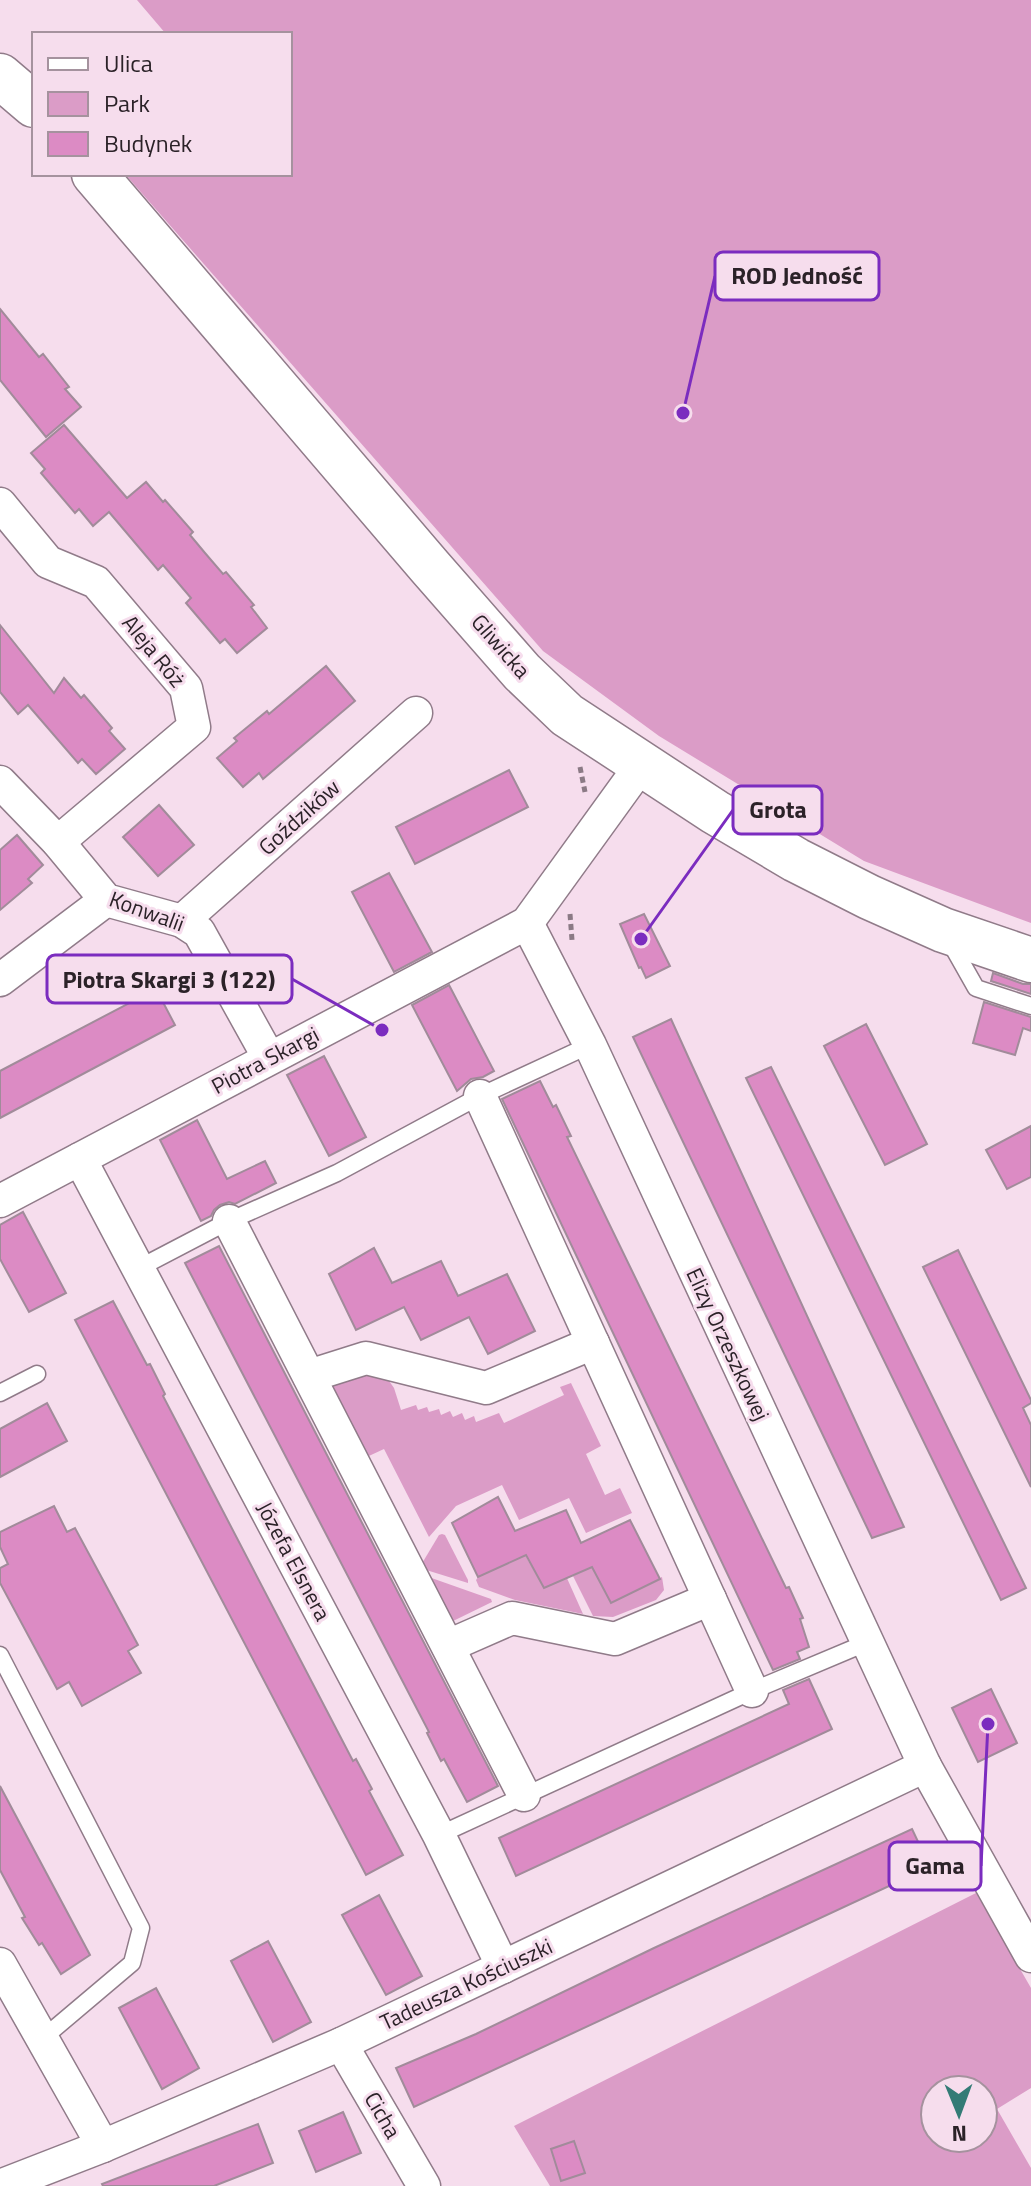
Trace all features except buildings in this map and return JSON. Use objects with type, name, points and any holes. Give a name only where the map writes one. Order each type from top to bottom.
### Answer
[{"type":"main road","points":[[0,76],[32,103]]},
{"type":"main road","name":"Gliwicka","points":[[96,176],[423,559],[522,672],[567,715],[715,812],[796,860],[943,930],[1031,960]]},
{"type":"street","name":"Aleja Róż","points":[[0,504],[48,562],[96,582],[186,688],[194,727],[58,842]]},
{"type":"street","name":"Goździków","points":[[182,921],[416,713]]},
{"type":"street","name":"Piotra Skargi","points":[[0,1201],[527,923],[642,764]]},
{"type":"street","name":"Konwalii","points":[[0,782],[58,842],[106,900],[182,921],[199,932],[269,1058]]},
{"type":"street","points":[[0,980],[106,900]]},
{"type":"street","name":"Elizy Orzeszkowej","points":[[527,923],[590,1045],[925,1766],[1031,1956]]},
{"type":"street","points":[[480,1096],[752,1691]]},
{"type":"street","name":"Józefa Elsnera","points":[[80,1159],[439,1835],[503,1967]]},
{"type":"street","points":[[229,1221],[524,1795]]},
{"type":"street","points":[[309,1376],[366,1358],[486,1388],[593,1343]]},
{"type":"street","points":[[448,1646],[512,1618],[615,1639],[710,1599]]},
{"type":"street","name":"Tadeusza Kościuszki","points":[[0,2186],[46,2178],[103,2146],[341,2044],[925,1766]]},
{"type":"street","points":[[0,1964],[103,2146]]},
{"type":"street","name":"Cicha","points":[[341,2044],[424,2186]]},
{"type":"lane","points":[[943,930],[976,988],[1031,1006]]},
{"type":"lane","points":[[139,1268],[229,1221],[337,1173],[480,1096],[590,1045]]},
{"type":"lane","points":[[0,1393],[37,1374]]},
{"type":"lane","points":[[439,1835],[752,1691],[866,1643]]},
{"type":"lane","points":[[0,1655],[141,1928],[132,1963],[42,2039]]},
{"type":"path","points":[[570,757],[580,766],[586,798]]},
{"type":"path","points":[[570,912],[572,946]]},
{"type":"green space","points":[[137,0],[1031,0],[1031,923],[864,861],[659,736],[543,651],[127,176],[292,176],[292,32],[164,32]]},
{"type":"green space","points":[[350,1370],[387,1378],[394,1388],[401,1410],[416,1405],[418,1410],[427,1407],[429,1412],[439,1409],[441,1415],[450,1411],[453,1417],[462,1413],[465,1420],[474,1416],[476,1422],[499,1413],[504,1423],[564,1395],[560,1387],[571,1383],[601,1446],[586,1454],[605,1495],[620,1488],[632,1513],[586,1533],[569,1498],[519,1520],[502,1485],[456,1506],[429,1537],[384,1449],[358,1461],[329,1382]]},
{"type":"green space","points":[[442,1534],[468,1583],[423,1569],[421,1565]]},
{"type":"green space","points":[[525,1555],[544,1588],[566,1576],[583,1614],[515,1600],[479,1587],[476,1580],[479,1576]]},
{"type":"green space","points":[[592,1567],[611,1603],[662,1577],[664,1590],[656,1600],[613,1617],[593,1616],[573,1576]]},
{"type":"green space","points":[[423,1575],[491,1599],[492,1602],[449,1623]]},
{"type":"green space","points":[[976,1893],[1031,1988],[1031,2088],[999,2108],[999,2074],[919,2074],[919,2154],[999,2154],[999,2112],[1031,2168],[1031,2186],[550,2186],[514,2126]]},
{"type":"place","name":"ROD Jedność","points":[[683,413]]},
{"type":"place","name":"Grota","points":[[641,939]]},
{"type":"place","name":"Piotra Skargi 3 (122)","points":[[382,1030]]},
{"type":"place","name":"Gama","points":[[988,1724]]}]
